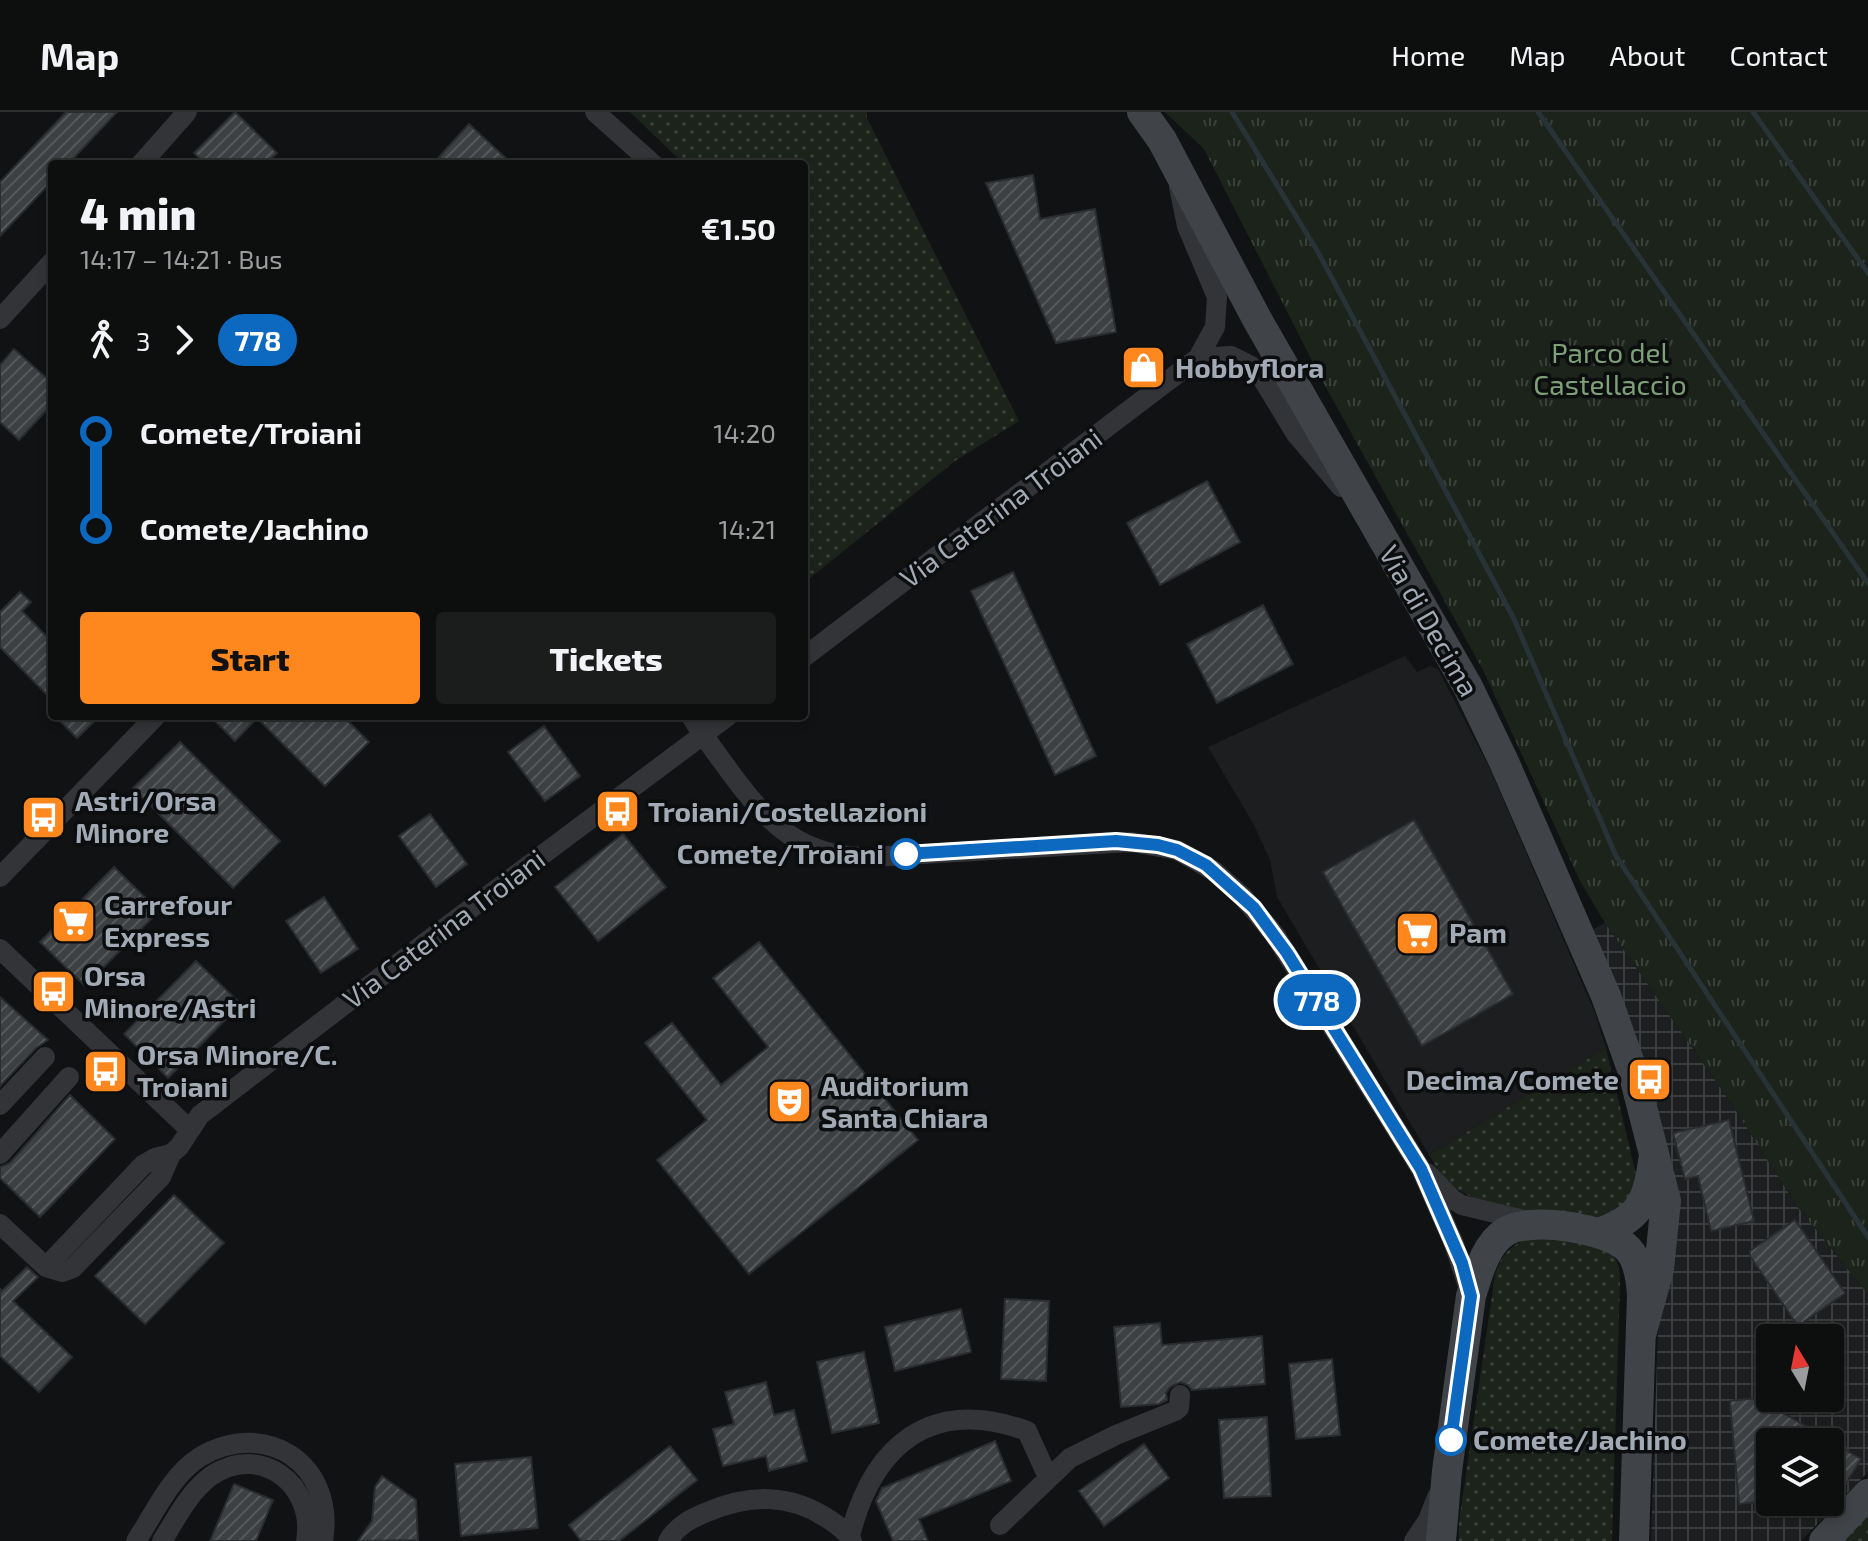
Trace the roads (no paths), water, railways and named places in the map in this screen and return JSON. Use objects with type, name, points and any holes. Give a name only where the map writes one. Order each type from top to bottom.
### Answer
[{"type":"street","points":[[145,160],[187,112]]},
{"type":"street","points":[[595,112],[649,160]]},
{"type":"street","name":"Via di Decima","points":[[1142,112],[1175,163],[1258,321],[1468,687],[1517,790],[1620,1031],[1643,1110],[1653,1159],[1664,1189],[1665,1230],[1657,1280],[1641,1335]]},
{"type":"street","name":"Via Caterina Troiani","points":[[808,654],[1198,358],[1215,327],[1217,297],[1187,226],[1175,163]]},
{"type":"street","points":[[0,319],[48,266]]},
{"type":"street","points":[[1198,358],[1231,356],[1251,366],[1262,378],[1296,434],[1371,521]]},
{"type":"street","points":[[0,877],[152,720]]},
{"type":"street","points":[[694,720],[760,810],[797,841],[819,851],[871,857],[1131,842],[1170,848],[1206,865],[1243,897],[1275,935],[1421,1169],[1454,1244],[1471,1296]]},
{"type":"street","name":"Via Caterina Troiani","points":[[0,1224],[46,1267],[143,1165],[171,1154],[179,1147],[200,1115],[723,720]]},
{"type":"street","points":[[0,949],[189,1129]]},
{"type":"street","points":[[0,1105],[45,1057]]},
{"type":"street","points":[[0,1154],[69,1077]]},
{"type":"street","name":"Via di Decima","points":[[1598,1233],[1619,1226],[1635,1213],[1648,1190],[1653,1159]]},
{"type":"street","points":[[1421,1169],[1462,1205],[1543,1225],[1598,1233]]},
{"type":"street","points":[[1441,1541],[1447,1471],[1471,1296],[1485,1257],[1495,1240],[1518,1226],[1543,1225]]},
{"type":"street","name":"Via di Decima","points":[[1598,1233],[1622,1244],[1635,1261],[1641,1282],[1634,1541]]},
{"type":"street","points":[[1000,1525],[1048,1477],[1082,1451],[1175,1411],[1180,1404],[1180,1395]]},
{"type":"street","points":[[668,1541],[688,1520],[719,1507],[754,1498],[781,1499],[805,1506],[827,1518],[851,1538],[864,1492],[891,1453],[916,1434],[947,1421],[983,1419],[1027,1431],[1048,1477]]},
{"type":"street","points":[[136,1541],[176,1480],[196,1460],[224,1448],[253,1444],[286,1452],[310,1471],[325,1504],[323,1541]]},
{"type":"street","points":[[162,1541],[191,1496],[206,1480],[225,1469],[251,1465],[274,1471],[296,1489],[307,1512],[306,1541]]},
{"type":"street","points":[[1414,1541],[1432,1511],[1447,1471]]},
{"type":"street","points":[[1824,1541],[1868,1494]]},
{"type":"waterway","points":[[1232,112],[1318,252],[1514,619],[1616,856],[1868,1237]]},
{"type":"waterway","points":[[1538,112],[1868,583]]},
{"type":"waterway","points":[[1753,112],[1868,273]]},
{"type":"place","name":"Hobbyflora","points":[[1144,368]]},
{"type":"place","name":"Troiani/Costellazioni","points":[[617,812]]},
{"type":"place","name":"Astri/Orsa Minore","points":[[44,817]]},
{"type":"place","name":"Comete/Troiani","points":[[906,854]]},
{"type":"place","name":"Carrefour Express","points":[[73,921]]},
{"type":"place","name":"Pam","points":[[1418,933]]},
{"type":"place","name":"Orsa Minore/Astri","points":[[53,992]]},
{"type":"place","name":"Orsa Minore/C. Troiani","points":[[106,1071]]},
{"type":"place","name":"Decima/Comete","points":[[1650,1080]]},
{"type":"place","name":"Auditorium Santa Chiara","points":[[790,1102]]},
{"type":"place","name":"Comete/Jachino","points":[[1451,1440]]},
{"type":"park label","name":"Parco del Castellaccio","points":[[1610,369]]}]
